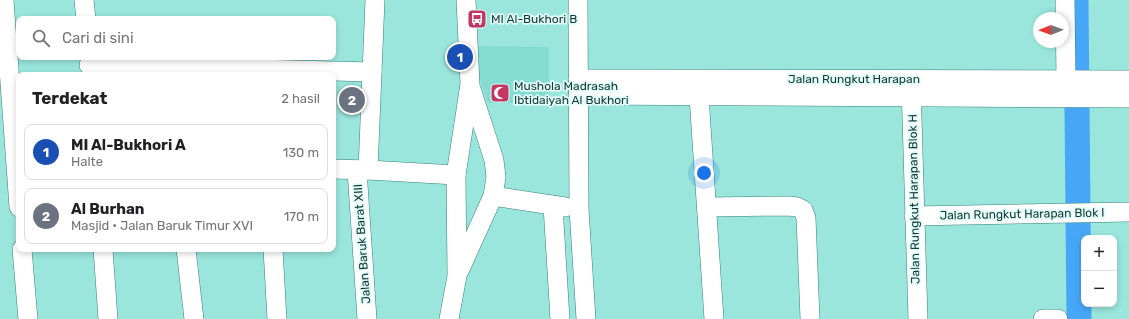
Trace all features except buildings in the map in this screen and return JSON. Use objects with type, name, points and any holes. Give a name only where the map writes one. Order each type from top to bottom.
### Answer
[{"type":"street","points":[[4,0],[16,166]]},
{"type":"street","points":[[84,0],[86,16]]},
{"type":"street","name":"Jalan Baruk Barat XIII","points":[[367,319],[362,170],[372,72],[375,0]]},
{"type":"street","points":[[449,319],[457,276],[456,175],[470,84],[466,0]]},
{"type":"street","points":[[578,0],[579,209],[586,319]]},
{"type":"street","points":[[1065,0],[1076,87]]},
{"type":"street","points":[[89,66],[372,72]]},
{"type":"street","name":"Jalan Rungkut Harapan","points":[[578,87],[1076,87],[1129,80]]},
{"type":"street","points":[[457,276],[493,196],[496,177],[494,160],[470,84]]},
{"type":"street","name":"Jalan Rungkut Harapan","points":[[578,87],[699,96],[911,88]]},
{"type":"street","name":"Jalan Rungkut Harapan","points":[[1076,87],[1129,98]]},
{"type":"street","name":"Jalan Rungkut Harapan Blok H","points":[[911,88],[918,319]]},
{"type":"street","points":[[699,96],[714,319]]},
{"type":"street","points":[[336,170],[456,175]]},
{"type":"street","points":[[493,196],[579,209]]},
{"type":"street","points":[[553,206],[560,319]]},
{"type":"street","points":[[707,207],[789,206],[797,207],[803,210],[806,218],[810,319]]},
{"type":"street","name":"Jalan Rungkut Harapan Blok I","points":[[914,216],[1129,212]]},
{"type":"street","points":[[22,252],[28,319]]},
{"type":"street","points":[[103,252],[108,319]]},
{"type":"street","points":[[186,252],[194,319]]},
{"type":"street","points":[[273,252],[278,319]]},
{"type":"street","points":[[1043,319],[1058,319]]},
{"type":"shaded area","points":[[477,46],[549,47],[549,102],[488,103],[477,72]]},
{"type":"waterway","points":[[1076,0],[1079,319]]},
{"type":"place","name":"MI Al-Bukhori B","points":[[477,19]]},
{"type":"place","name":"MI Al-Bukhori A","points":[[460,57]]},
{"type":"place","name":"Mushola Madrasah Ibtidaiyah Al Bukhori","points":[[500,93]]},
{"type":"place","name":"Al Burhan","points":[[352,100]]}]
